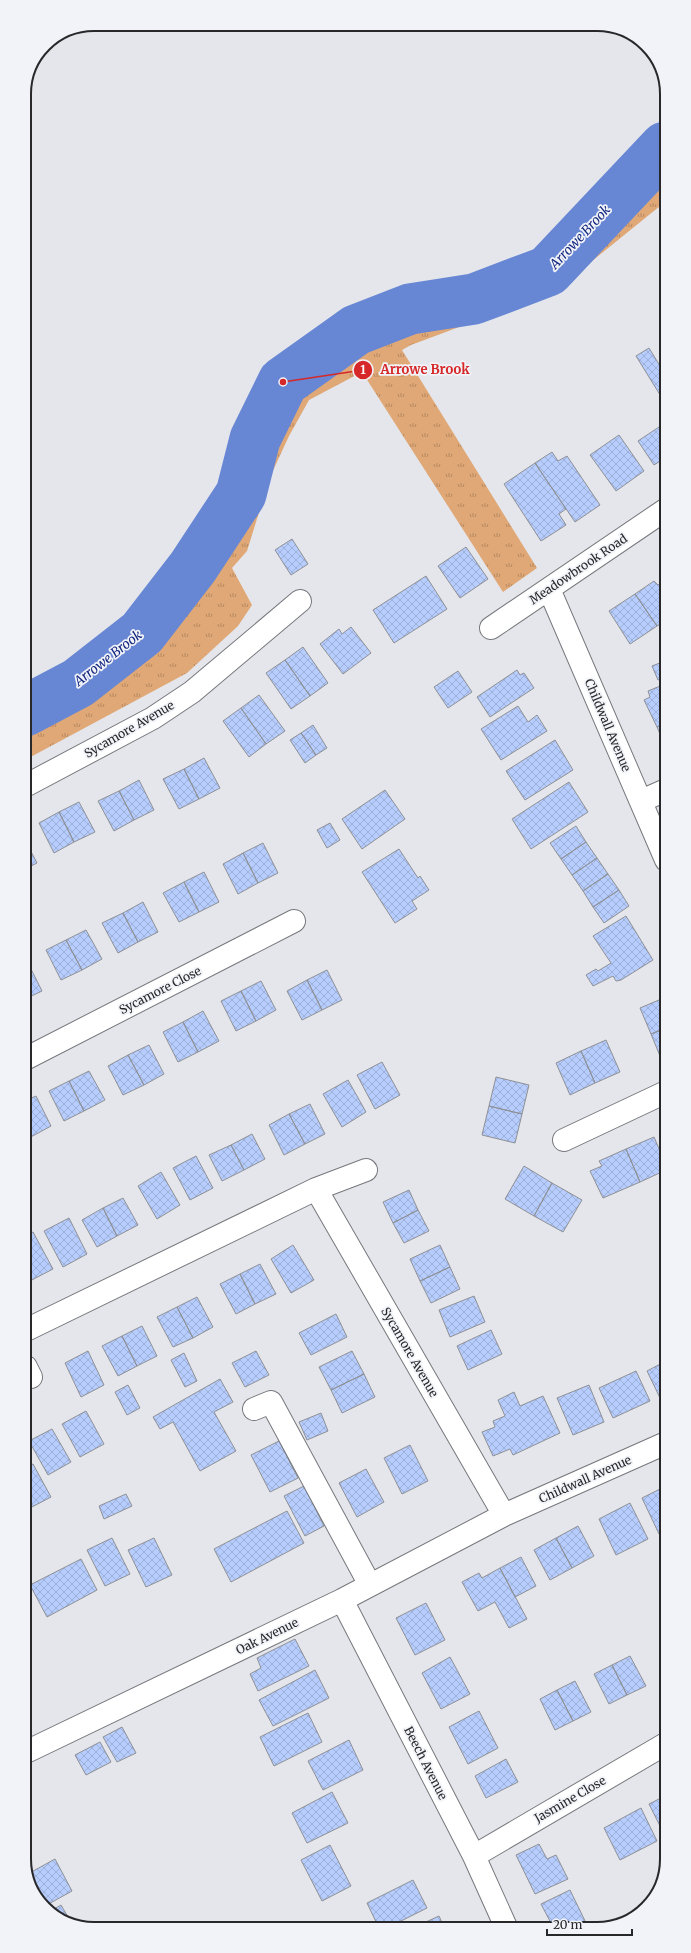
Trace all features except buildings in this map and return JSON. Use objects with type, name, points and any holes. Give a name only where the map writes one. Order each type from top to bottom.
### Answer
[{"type":"street","name":"Meadowbrook Road","points":[[491,628],[660,513]]},
{"type":"street","name":"Childwall Avenue","points":[[549,589],[660,846]]},
{"type":"street","name":"Sycamore Avenue","points":[[31,783],[153,718],[192,692],[300,601]]},
{"type":"street","points":[[641,801],[660,793]]},
{"type":"street","name":"Sycamore Close","points":[[31,1056],[294,921]]},
{"type":"street","points":[[564,1140],[660,1095]]},
{"type":"street","points":[[31,1328],[316,1189],[366,1170]]},
{"type":"street","name":"Sycamore Avenue","points":[[316,1189],[504,1515]]},
{"type":"street","points":[[254,1409],[270,1402],[370,1585]]},
{"type":"street","name":"Childwall Avenue","points":[[504,1515],[660,1446]]},
{"type":"street","name":"Oak Avenue","points":[[31,1750],[342,1600],[504,1515]]},
{"type":"street","name":"Beech Avenue","points":[[342,1600],[474,1856],[504,1922]]},
{"type":"street","name":"Jasmine Close","points":[[474,1856],[660,1747]]},
{"type":"green space","points":[[660,152],[660,206],[555,291],[411,345],[402,350],[537,568],[503,592],[362,372],[309,400],[289,436],[270,477],[247,551],[232,568],[252,605],[238,626],[187,673],[31,757],[31,708],[78,683],[142,633],[193,567],[241,494],[255,439],[283,382],[356,330],[410,309],[474,299],[548,271]]},
{"type":"waterway","name":"Arrowe Brook","points":[[31,708],[78,683],[142,633],[193,567],[241,494],[255,439],[283,382],[356,330],[410,309],[474,299],[548,271],[660,152]]},
{"type":"place","name":"Arrowe Brook","points":[[283,382]]}]
